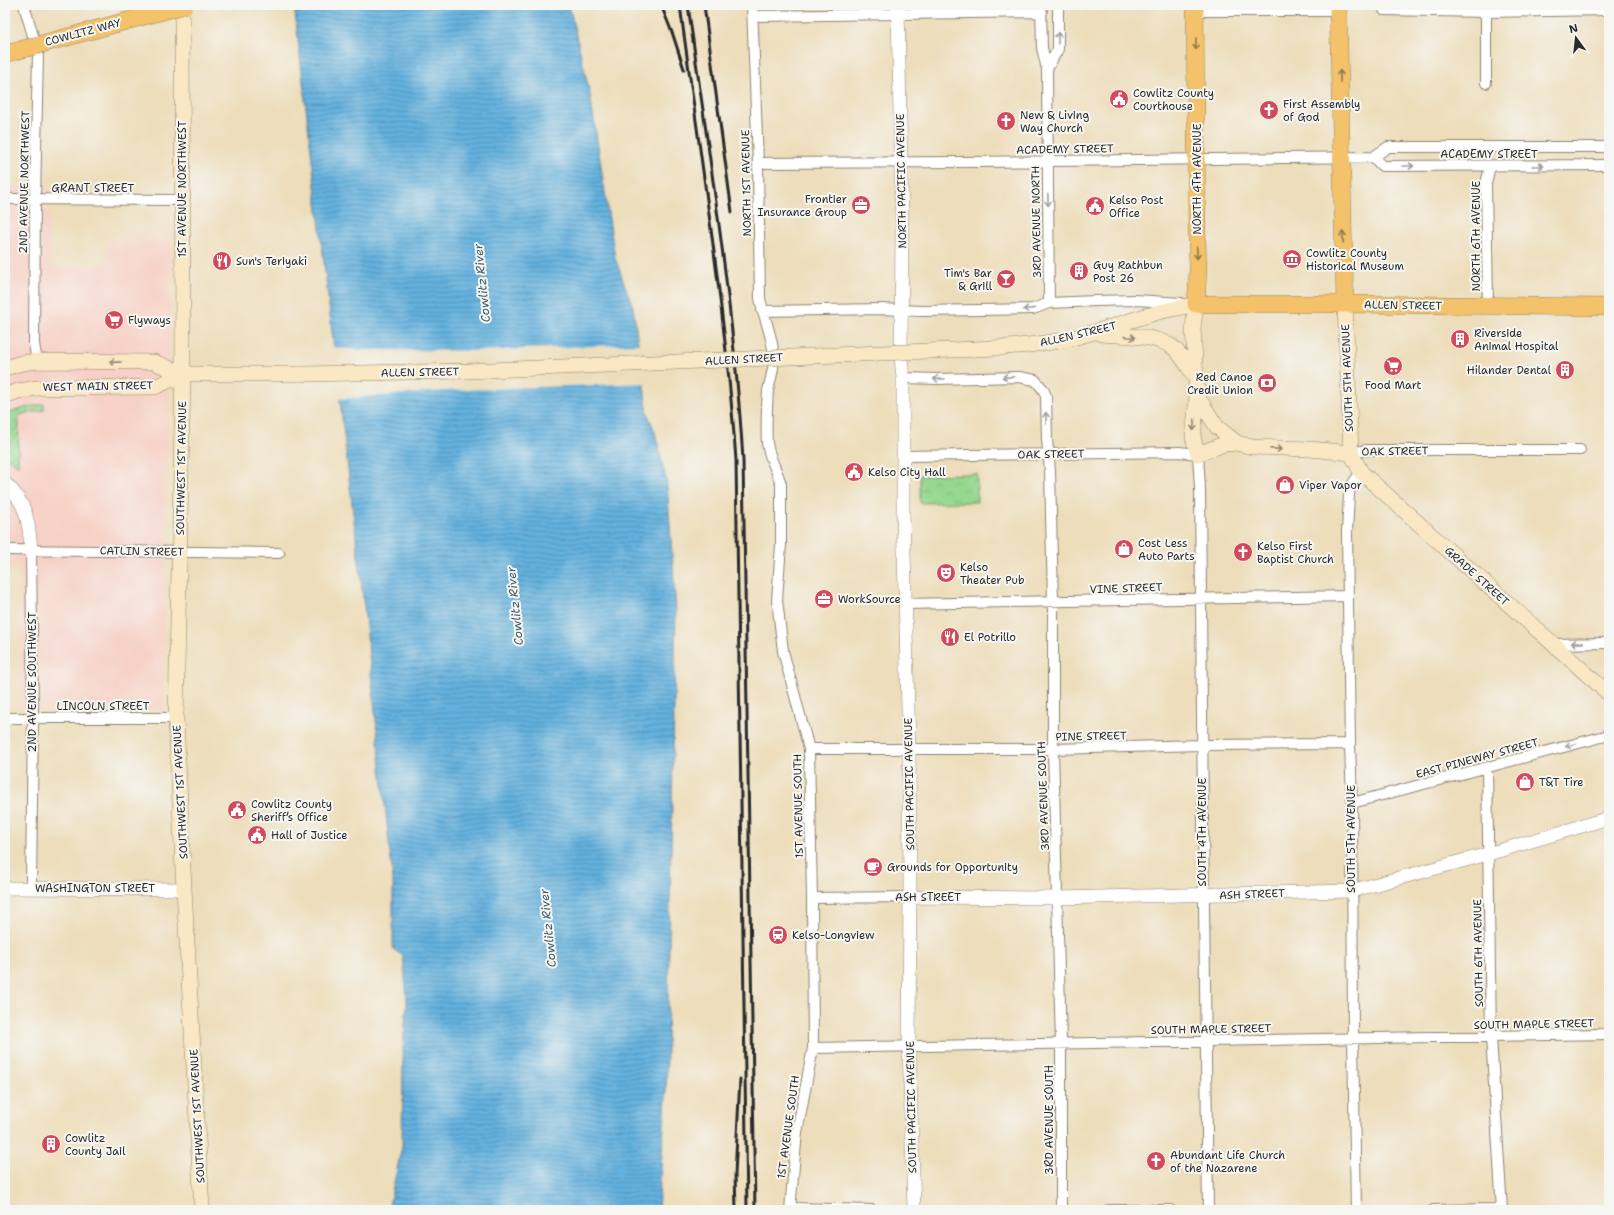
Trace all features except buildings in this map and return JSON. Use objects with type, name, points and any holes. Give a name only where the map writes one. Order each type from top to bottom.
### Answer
[{"type":"main road","name":"COWLITZ WAY","points":[[5,54],[184,5]]},
{"type":"main road","name":"1ST AVENUE NORTHWEST","points":[[183,374],[182,200],[184,5]]},
{"type":"main road","name":"NORTH 4TH AVENUE","points":[[1195,8],[1198,270],[1196,304]]},
{"type":"main road","points":[[1338,8],[1345,304]]},
{"type":"main road","points":[[1196,304],[1193,328],[1197,396],[1193,438],[1198,454],[1224,444],[1237,443]]},
{"type":"main road","name":"ALLEN STREET","points":[[286,374],[468,371],[927,351],[1036,344],[1065,340],[1148,315],[1196,304],[1609,307]]},
{"type":"main road","name":"SOUTH 5TH AVENUE","points":[[1345,304],[1351,452]]},
{"type":"main road","points":[[1092,333],[1151,338],[1165,342],[1176,350],[1196,378]]},
{"type":"main road","points":[[5,368],[22,363],[37,361],[154,362],[183,374]]},
{"type":"main road","name":"WEST MAIN STREET","points":[[5,396],[18,391],[38,388],[155,387],[183,374],[286,374]]},
{"type":"main road","name":"SOUTHWEST 1ST AVENUE","points":[[183,374],[176,718],[202,1210]]},
{"type":"main road","name":"OAK STREET","points":[[1197,396],[1217,427],[1237,443],[1259,448],[1310,449],[1351,452]]},
{"type":"main road","name":"GRADE STREET","points":[[1351,452],[1361,472],[1609,694]]},
{"type":"street","name":"2ND AVENUE NORTHWEST","points":[[24,5],[38,53],[34,344],[37,361]]},
{"type":"street","name":"NORTH 1ST AVENUE","points":[[752,5],[758,163],[759,286],[762,311],[770,332],[774,358]]},
{"type":"street","name":"3RD AVENUE NORTH","points":[[1048,69],[1058,49],[1058,5]]},
{"type":"street","points":[[1195,8],[1338,8]]},
{"type":"street","points":[[752,16],[898,10],[1041,9]]},
{"type":"street","name":"3RD AVENUE NORTH","points":[[1041,9],[1042,48],[1048,69],[1049,303]]},
{"type":"street","points":[[1486,9],[1486,84]]},
{"type":"street","name":"NORTH PACIFIC AVENUE","points":[[898,10],[901,162],[901,357]]},
{"type":"street","points":[[1384,10],[1609,10]]},
{"type":"street","name":"ACADEMY STREET","points":[[758,163],[1373,157],[1388,147],[1609,147]]},
{"type":"street","name":"ACADEMY STREET","points":[[1373,157],[1382,166],[1609,165]]},
{"type":"street","name":"NORTH 6TH AVENUE","points":[[1488,305],[1486,184],[1490,166]]},
{"type":"street","name":"GRANT STREET","points":[[5,199],[182,200]]},
{"type":"street","name":"ALLEN STREET","points":[[762,311],[1033,309],[1049,303],[1136,300],[1196,304]]},
{"type":"street","name":"SOUTH PACIFIC AVENUE","points":[[901,357],[903,378],[904,456],[904,604],[909,749],[910,1047],[914,1210]]},
{"type":"street","name":"1ST AVENUE SOUTH","points":[[774,358],[774,367],[768,391],[767,442],[770,456],[779,475],[781,484],[781,545],[777,600],[783,651],[809,749],[812,898],[813,1048],[797,1132],[790,1209]]},
{"type":"street","name":"3RD AVENUE SOUTH","points":[[903,378],[1030,378],[1039,384],[1046,396],[1050,470],[1053,602],[1053,749],[1061,1044],[1061,1210]]},
{"type":"street","name":"OAK STREET","points":[[1351,452],[1367,450],[1580,450]]},
{"type":"street","name":"OAK STREET","points":[[904,456],[1179,452],[1198,454]]},
{"type":"street","name":"SOUTH 4TH AVENUE","points":[[1198,454],[1200,488],[1203,895],[1208,1210]]},
{"type":"street","name":"SOUTH 5TH AVENUE","points":[[1356,1210],[1352,1038],[1352,803],[1347,532],[1349,494],[1351,486],[1361,472]]},
{"type":"street","name":"2ND AVENUE SOUTHWEST","points":[[5,483],[20,499],[26,513],[31,550],[33,718],[31,888]]},
{"type":"street","name":"CATLIN STREET","points":[[5,550],[278,553]]},
{"type":"street","name":"VINE STREET","points":[[904,604],[1348,596]]},
{"type":"street","points":[[1552,644],[1605,643]]},
{"type":"street","name":"LINCOLN STREET","points":[[5,718],[176,718]]},
{"type":"street","name":"EAST PINEWAY STREET","points":[[1352,803],[1609,735]]},
{"type":"street","name":"PINE STREET","points":[[809,749],[1053,749],[1202,745],[1350,744]]},
{"type":"street","name":"SOUTH 6TH AVENUE","points":[[1487,768],[1491,1037],[1502,1210]]},
{"type":"street","name":"ASH STREET","points":[[812,898],[1057,898],[1351,891],[1488,854],[1609,818]]},
{"type":"street","name":"WASHINGTON STREET","points":[[5,888],[184,889]]},
{"type":"street","name":"SOUTH MAPLE STREET","points":[[813,1048],[1609,1034]]},
{"type":"street","points":[[790,1209],[872,1210]]},
{"type":"street","points":[[1108,1210],[1170,1210]]},
{"type":"street","points":[[1433,1210],[1502,1210]]},
{"type":"shaded area","points":[[5,189],[49,190],[49,267],[106,266],[106,239],[171,241],[163,710],[21,707],[20,566],[5,566]]},
{"type":"green space","points":[[44,404],[44,410],[19,415],[18,466],[5,456],[5,414]]},
{"type":"green space","points":[[977,474],[977,502],[920,503],[920,475]]},
{"type":"water","name":"Cowlitz River","points":[[294,5],[569,5],[590,94],[615,258],[633,307],[648,415],[655,432],[667,484],[676,609],[666,1097],[658,1210],[388,1210],[402,1146],[403,1050],[407,1001],[403,956],[393,949],[393,881],[364,607]]},
{"type":"pier","points":[[641,344],[646,383],[457,390],[338,399],[332,347],[359,350],[481,351]]},
{"type":"railway","points":[[661,5],[684,69]]},
{"type":"railway","points":[[680,5],[719,289],[736,460],[747,1210]]},
{"type":"railway","points":[[688,5],[734,346],[743,460],[755,1210]]},
{"type":"railway","points":[[704,5],[732,212]]},
{"type":"railway","points":[[736,1210],[735,1174],[740,1079]]},
{"type":"place","name":"Cowlitz County Courthouse","points":[[1119,99]]},
{"type":"place","name":"First Assembly of God","points":[[1269,110]]},
{"type":"place","name":"New & Living Way Church","points":[[1006,121]]},
{"type":"place","name":"Frontier Insurance Group","points":[[861,205]]},
{"type":"place","name":"Kelso Post Office","points":[[1095,206]]},
{"type":"place","name":"Cowlitz County Historical Museum","points":[[1292,259]]},
{"type":"place","name":"Sun's Teriyaki","points":[[222,261]]},
{"type":"place","name":"Guy Rathbun Post 26","points":[[1079,271]]},
{"type":"place","name":"Tim's Bar & Grill","points":[[1006,279]]},
{"type":"place","name":"Flyways","points":[[114,320]]},
{"type":"place","name":"Riverside Animal Hospital","points":[[1460,339]]},
{"type":"place","name":"Food Mart","points":[[1393,366]]},
{"type":"place","name":"Hilander Dental","points":[[1565,370]]},
{"type":"place","name":"Red Canoe Credit Union","points":[[1267,383]]},
{"type":"place","name":"Kelso City Hall","points":[[854,472]]},
{"type":"place","name":"Viper Vapor","points":[[1285,485]]},
{"type":"place","name":"Cost Less Auto Parts","points":[[1124,549]]},
{"type":"place","name":"Kelso First Baptist Church","points":[[1243,552]]},
{"type":"place","name":"Kelso Theater Pub","points":[[946,573]]},
{"type":"place","name":"WorkSource","points":[[824,599]]},
{"type":"place","name":"El Potrillo","points":[[950,637]]},
{"type":"place","name":"T&T Tire","points":[[1525,782]]},
{"type":"place","name":"Cowlitz County Sheriff’s Office","points":[[237,810]]},
{"type":"place","name":"Hall of Justice","points":[[257,835]]},
{"type":"place","name":"Grounds for Opportunity","points":[[873,867]]},
{"type":"place","name":"Kelso-Longview","points":[[778,935]]},
{"type":"place","name":"Cowlitz County Jail","points":[[51,1144]]},
{"type":"place","name":"Abundant Life Church of the Nazarene","points":[[1156,1161]]}]
